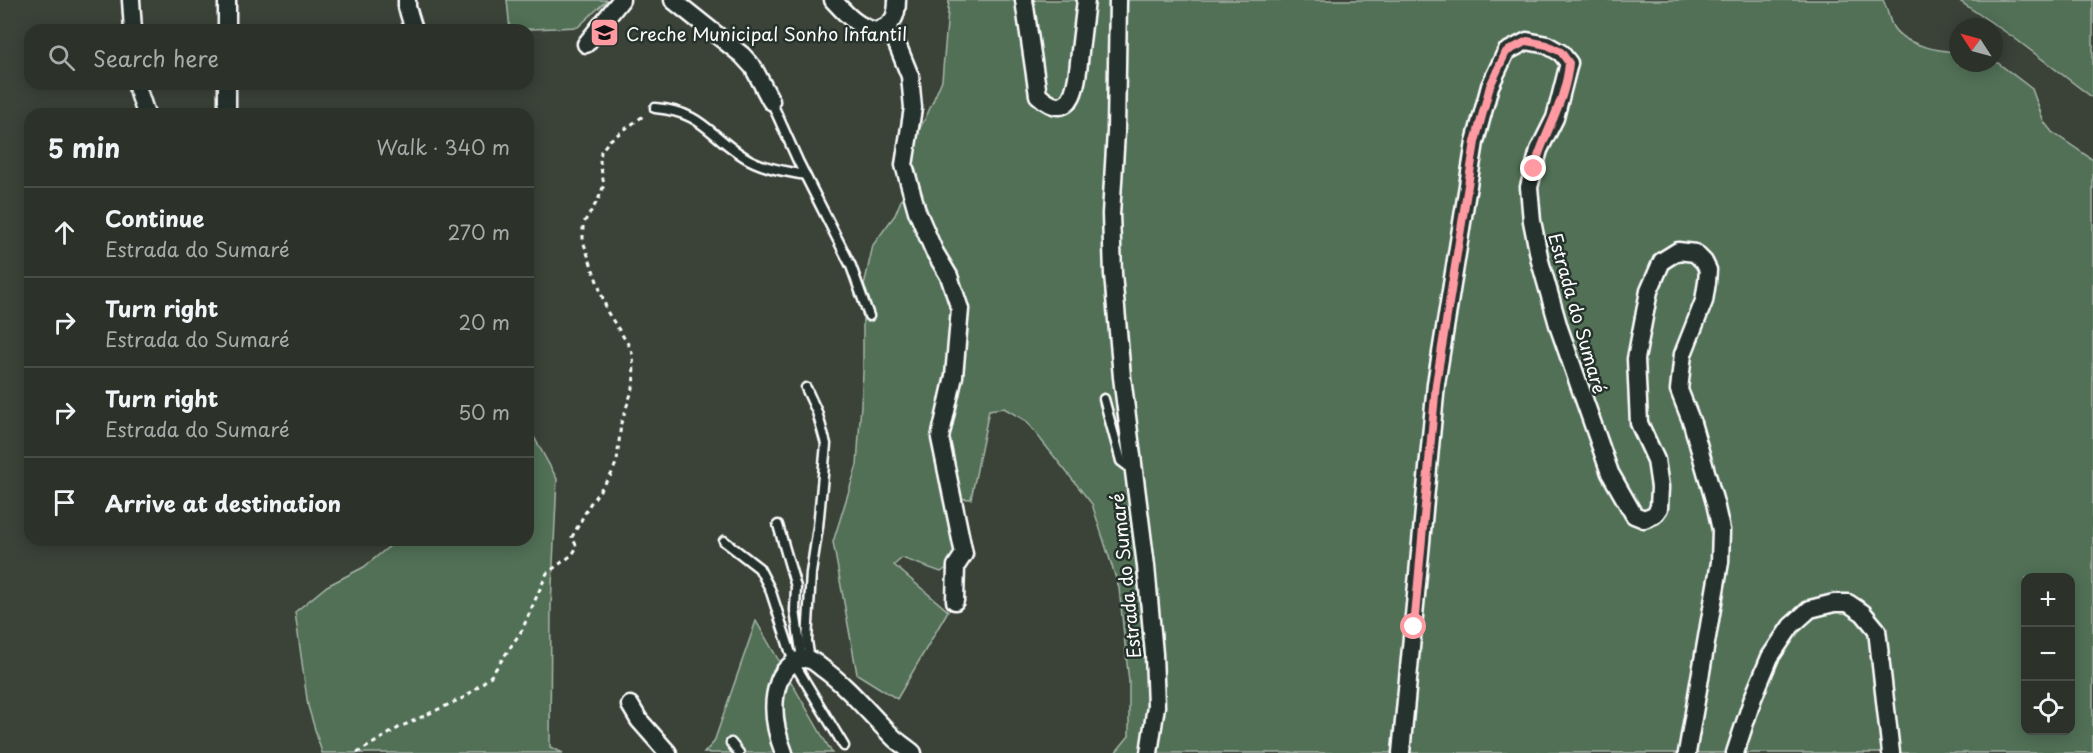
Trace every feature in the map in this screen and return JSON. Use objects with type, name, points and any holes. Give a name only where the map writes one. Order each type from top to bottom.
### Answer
[{"type":"street","points":[[131,0],[133,24]]},
{"type":"street","points":[[227,0],[227,24]]},
{"type":"street","points":[[407,0],[413,24]]},
{"type":"street","points":[[586,44],[621,0]]},
{"type":"street","points":[[673,0],[742,55],[753,67],[771,101]]},
{"type":"street","points":[[832,0],[851,20],[866,29],[876,31],[892,22],[896,15],[897,0]]},
{"type":"street","points":[[1024,0],[1038,95],[1047,104],[1056,106],[1072,99],[1077,83],[1086,0]]},
{"type":"street","name":"Estrada do Sumaré","points":[[1118,0],[1112,226],[1119,343],[1146,566],[1154,654],[1156,706],[1149,753]]},
{"type":"street","points":[[885,28],[895,39],[910,76],[914,108],[904,165],[917,211],[934,251],[949,276],[960,309],[954,376],[940,438],[964,554],[956,566],[955,601]]},
{"type":"street","name":"Estrada do Sumaré","points":[[1401,753],[1436,384],[1475,142],[1490,86],[1506,52],[1527,41],[1547,45],[1561,52],[1569,63],[1555,118],[1539,150],[1529,187],[1532,222],[1540,261],[1570,361],[1610,473],[1634,515],[1644,519],[1654,515],[1659,508],[1660,487],[1656,460],[1639,423],[1636,359],[1649,291],[1662,261],[1678,251],[1695,254],[1704,262],[1708,270],[1704,301],[1683,354],[1680,390],[1715,503],[1721,530],[1720,562],[1687,753]]},
{"type":"street","points":[[138,90],[144,108]]},
{"type":"street","points":[[227,90],[227,108]]},
{"type":"street","points":[[1735,753],[1753,698],[1770,657],[1791,626],[1810,609],[1834,603],[1848,603],[1863,613],[1877,630],[1891,753]]},
{"type":"street","points":[[784,753],[774,718],[774,694],[781,674],[802,660],[847,688],[896,739],[913,753]]},
{"type":"street","points":[[630,705],[639,720],[668,753]]},
{"type":"lane","points":[[771,101],[851,266],[869,316]]},
{"type":"lane","points":[[655,108],[675,110],[698,120],[743,157],[754,162],[805,175]]},
{"type":"lane","points":[[802,660],[807,641],[811,573],[819,527],[826,444],[817,412],[806,388]]},
{"type":"lane","points":[[1104,399],[1121,461],[1133,470]]},
{"type":"lane","points":[[778,525],[796,587],[795,610],[802,660]]},
{"type":"lane","points":[[724,541],[759,568],[844,746]]},
{"type":"lane","points":[[731,743],[739,753]]},
{"type":"path","points":[[357,753],[400,727],[465,697],[491,676],[522,630],[547,573],[572,555],[577,547],[572,537],[590,504],[611,475],[617,461],[623,414],[633,388],[633,356],[605,305],[583,241],[583,224],[598,200],[604,185],[600,162],[601,151],[610,140],[655,108]]},
{"type":"green space","points":[[507,0],[607,0],[578,27],[534,29],[534,24],[509,24]]},
{"type":"green space","points":[[949,0],[1883,0],[1893,27],[1898,33],[1913,43],[1949,51],[1949,72],[2003,72],[2003,67],[2032,89],[2044,122],[2052,132],[2093,160],[2093,753],[1115,753],[1129,736],[1129,682],[1119,588],[1092,504],[1026,421],[1004,408],[989,410],[971,499],[952,498],[963,556],[941,572],[902,558],[894,565],[948,611],[897,699],[857,674],[833,542],[857,465],[863,373],[863,290],[873,245],[895,215],[909,181],[908,150],[942,80]]},
{"type":"green space","points":[[1958,0],[2093,0],[2093,98],[2003,30],[2003,18],[1985,18]]},
{"type":"green space","points":[[534,437],[557,479],[551,606],[550,747],[563,753],[322,753],[308,706],[295,612],[327,586],[364,567],[390,546],[534,546]]},
{"type":"green space","points":[[756,621],[832,753],[704,753],[714,742]]},
{"type":"place","name":"Creche Municipal Sonho Infantil","points":[[605,33]]},
{"type":"route","points":[[1414,627],[1436,384],[1475,142],[1490,86],[1506,52],[1527,41],[1547,45],[1561,52],[1569,63],[1569,72],[1555,118],[1539,150],[1534,169]]}]
